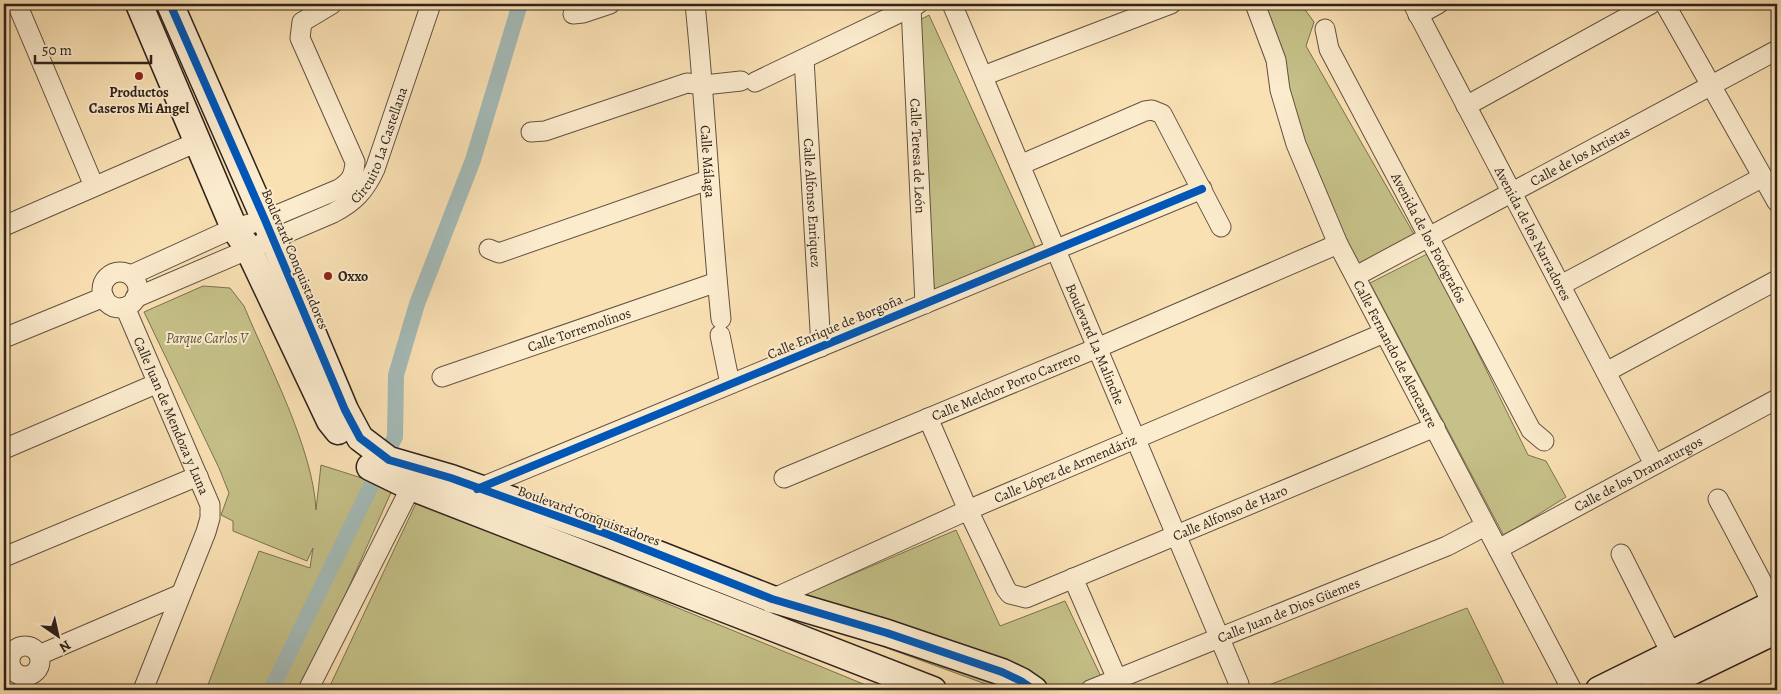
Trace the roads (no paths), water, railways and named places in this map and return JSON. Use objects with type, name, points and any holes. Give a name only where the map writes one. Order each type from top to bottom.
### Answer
[{"type":"street","points":[[17,4],[94,186]]},
{"type":"street","points":[[139,4],[197,142],[241,238],[330,421],[352,451],[371,467],[411,488],[934,690]]},
{"type":"street","name":"Boulevard Conquistadores","points":[[170,4],[269,229],[344,410],[360,438],[389,460],[451,478],[607,534],[772,599],[887,633],[1002,672],[1034,690]]},
{"type":"street","name":"Circuito La Castellana","points":[[332,4],[302,22],[300,38],[361,179]]},
{"type":"street","name":"Circuito La Castellana","points":[[241,238],[349,204],[361,179],[431,4]]},
{"type":"street","points":[[572,14],[583,13],[610,4]]},
{"type":"street","name":"Calle Málaga","points":[[695,4],[704,85],[708,180],[720,327],[730,384]]},
{"type":"street","name":"Boulevard La Malinche","points":[[952,4],[1238,684]]},
{"type":"street","points":[[983,76],[1171,4]]},
{"type":"street","name":"Calle Fernando de Alencastre","points":[[1255,4],[1276,60],[1280,90],[1292,132],[1338,244],[1572,690]]},
{"type":"street","points":[[1416,9],[1438,4]]},
{"type":"street","points":[[1466,106],[1651,4]]},
{"type":"street","points":[[1665,4],[1777,202]]},
{"type":"street","points":[[531,132],[545,131],[687,83],[704,85],[748,81],[804,59],[915,6]]},
{"type":"street","name":"Calle Teresa de León","points":[[915,6],[925,304]]},
{"type":"street","name":"Avenida de los Narradores","points":[[1416,9],[1654,464]]},
{"type":"street","name":"Avenida de los Fotógrafos","points":[[1325,29],[1329,49],[1428,238],[1531,430],[1544,441]]},
{"type":"street","name":"Calle de los Artistas","points":[[1356,276],[1777,50]]},
{"type":"street","name":"Calle Alfonso Enriquez","points":[[804,59],[821,347]]},
{"type":"street","points":[[1020,165],[1144,111],[1157,112],[1162,114],[1222,227]]},
{"type":"street","points":[[4,226],[197,142]]},
{"type":"street","points":[[1561,286],[1763,177]]},
{"type":"street","points":[[489,249],[500,253],[708,180]]},
{"type":"street","name":"Calle Enrique de Borgoña","points":[[478,489],[1202,188]]},
{"type":"street","points":[[130,276],[241,238]]},
{"type":"street","points":[[130,302],[138,286],[130,276],[119,272],[109,276],[103,286],[104,297],[113,306],[130,302],[241,238]]},
{"type":"street","name":"Calle Melchor Porto Carrero","points":[[784,478],[1097,348],[1338,244]]},
{"type":"street","points":[[1606,372],[1777,280]]},
{"type":"street","name":"Calle Torremolinos","points":[[442,377],[717,282]]},
{"type":"street","points":[[4,338],[104,297]]},
{"type":"street","name":"Calle Juan de Mendoza y Luna","points":[[130,302],[158,383],[210,505],[210,518],[143,690]]},
{"type":"street","name":"Calle López de Armendáriz","points":[[772,599],[968,510],[1384,333]]},
{"type":"street","points":[[4,449],[158,383]]},
{"type":"street","name":"Calle de los Dramaturgos","points":[[1498,549],[1777,399]]},
{"type":"street","points":[[928,418],[968,510]]},
{"type":"street","name":"Calle Alfonso de Haro","points":[[968,510],[1006,589],[1010,594],[1026,598],[1435,427]]},
{"type":"street","points":[[4,557],[198,476]]},
{"type":"street","points":[[308,690],[411,488]]},
{"type":"street","points":[[1652,690],[1682,673],[1776,608],[1718,499]]},
{"type":"street","name":"Calle Juan de Dios Güemes","points":[[1090,690],[1447,546],[1485,526]]},
{"type":"street","points":[[1621,554],[1682,673]]},
{"type":"street","points":[[1073,578],[1116,679]]},
{"type":"street","points":[[8,667],[11,656],[18,648],[27,646],[39,655],[181,594]]},
{"type":"street","points":[[760,623],[772,599]]},
{"type":"street","points":[[1599,690],[1682,673],[1777,630]]},
{"type":"waterway","points":[[389,449],[395,437],[396,375],[417,304],[473,160],[520,4]]},
{"type":"waterway","points":[[271,690],[374,480]]},
{"type":"place","name":"Productos Caseros Mi Angel","points":[[139,76]]},
{"type":"place","name":"Oxxo","points":[[328,276]]},
{"type":"park label","name":"Parque Carlos V","points":[[207,338]]}]
